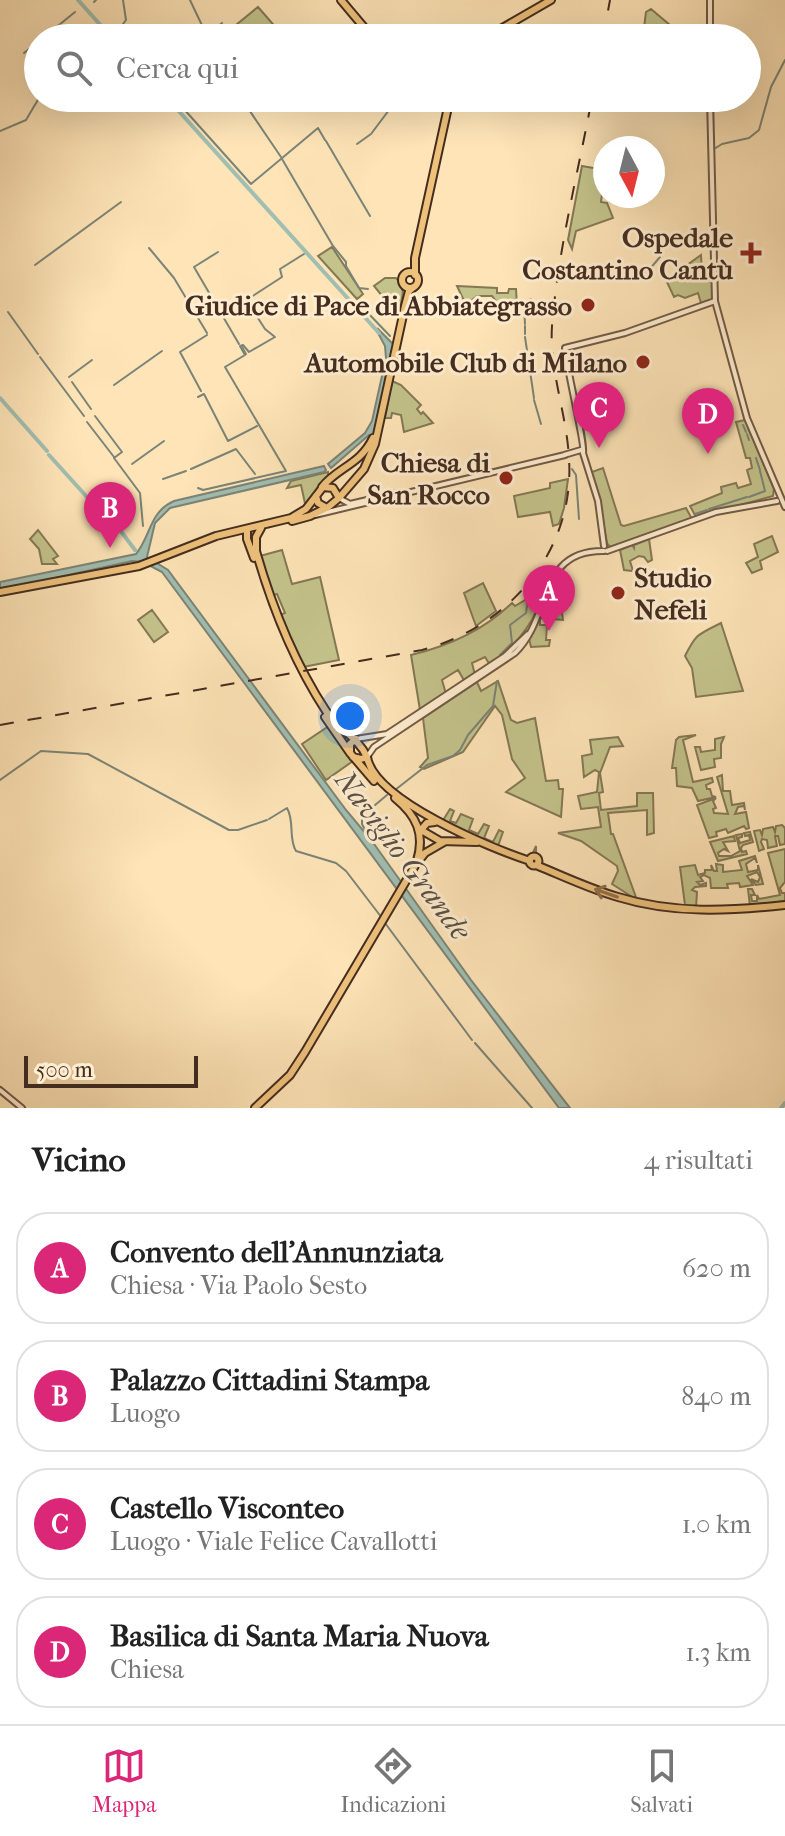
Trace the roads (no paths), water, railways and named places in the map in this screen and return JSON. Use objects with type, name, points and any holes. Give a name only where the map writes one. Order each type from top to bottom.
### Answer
[{"type":"main road","points":[[341,0],[361,24]]},
{"type":"main road","points":[[509,24],[551,0]]},
{"type":"main road","points":[[0,592],[139,566],[210,539],[310,516],[339,498],[369,460],[409,291],[417,282],[412,274],[447,112]]},
{"type":"main road","points":[[405,306],[402,278],[412,274]]},
{"type":"main road","points":[[403,284],[408,288],[414,287]]},
{"type":"main road","points":[[210,539],[295,516],[306,509],[322,487],[361,456],[371,444],[380,419]]},
{"type":"main road","points":[[322,487],[333,488],[339,498]]},
{"type":"main road","points":[[316,496],[318,503],[327,508]]},
{"type":"main road","points":[[261,528],[256,537],[256,551],[296,660],[329,716],[342,731],[356,739],[374,776],[415,808],[488,845],[619,898],[673,908],[721,911],[785,905]]},
{"type":"main road","points":[[249,530],[248,544],[304,684],[352,755],[370,777],[404,805],[421,830],[444,842],[488,845]]},
{"type":"main road","points":[[233,535],[248,544]]},
{"type":"main road","points":[[356,739],[350,744],[352,755],[358,759],[367,757]]},
{"type":"main road","points":[[416,864],[421,830],[430,822],[439,822]]},
{"type":"main road","points":[[255,1108],[290,1075],[416,864],[425,853],[444,842],[446,832],[439,822]]},
{"type":"street","points":[[710,0],[710,24]]},
{"type":"street","points":[[367,757],[374,747],[507,660],[525,643],[560,565],[573,556],[713,513],[779,500],[741,400],[716,303],[710,112]]},
{"type":"street","points":[[606,548],[598,501],[581,448],[565,348],[625,333],[716,303]]},
{"type":"street","points":[[310,516],[565,455],[581,448]]},
{"type":"street","points":[[339,498],[350,504],[391,496]]},
{"type":"street","points":[[327,508],[338,510]]},
{"type":"street","points":[[356,739],[387,734],[505,656],[533,625]]},
{"type":"street","points":[[0,1090],[22,1108]]},
{"type":"waterway","points":[[78,0],[99,24]]},
{"type":"waterway","points":[[123,0],[126,20],[123,24]]},
{"type":"waterway","points":[[190,0],[201,24]]},
{"type":"waterway","points":[[60,24],[75,12]]},
{"type":"waterway","points":[[714,149],[749,138],[759,130],[771,87],[785,60]]},
{"type":"waterway","points":[[0,131],[26,120],[31,112]]},
{"type":"waterway","points":[[180,112],[379,333]]},
{"type":"waterway","points":[[187,112],[251,184],[318,128],[325,140]]},
{"type":"waterway","points":[[250,112],[281,157]]},
{"type":"waterway","points":[[357,144],[371,134],[388,112]]},
{"type":"waterway","points":[[326,141],[370,216]]},
{"type":"waterway","points":[[282,159],[359,288],[368,289]]},
{"type":"waterway","points":[[35,265],[121,202]]},
{"type":"waterway","points":[[418,232],[421,214]]},
{"type":"waterway","points":[[149,248],[174,278],[207,333]]},
{"type":"waterway","points":[[218,252],[194,267],[239,344]]},
{"type":"waterway","points":[[248,299],[282,277],[280,269],[304,254]]},
{"type":"waterway","points":[[635,275],[648,271],[660,257]]},
{"type":"waterway","points":[[527,301],[531,299]]},
{"type":"waterway","points":[[198,488],[203,490],[286,471],[225,367],[245,355],[240,346],[243,345],[249,352],[275,337],[265,329],[247,301]]},
{"type":"waterway","points":[[524,307],[525,324]]},
{"type":"waterway","points":[[366,311],[390,336]]},
{"type":"waterway","points":[[8,312],[38,354]]},
{"type":"waterway","points":[[525,326],[525,334]]},
{"type":"waterway","points":[[201,391],[180,352],[207,335]]},
{"type":"waterway","points":[[525,337],[534,398]]},
{"type":"waterway","points":[[242,347],[246,354]]},
{"type":"waterway","points":[[114,385],[162,351]]},
{"type":"waterway","points":[[40,357],[84,416]]},
{"type":"waterway","points":[[69,377],[92,360]]},
{"type":"waterway","points":[[72,382],[91,409]]},
{"type":"waterway","points":[[198,397],[204,394],[228,441],[257,426]]},
{"type":"waterway","points":[[0,398],[47,451]]},
{"type":"waterway","points":[[534,400],[541,424]]},
{"type":"waterway","points":[[95,416],[122,452],[114,458],[140,493],[143,526]]},
{"type":"waterway","points":[[87,422],[114,457]]},
{"type":"waterway","points":[[743,425],[746,432]]},
{"type":"waterway","points":[[747,434],[749,440]]},
{"type":"waterway","points":[[132,464],[164,441]]},
{"type":"waterway","points":[[191,469],[236,449],[255,474]]},
{"type":"waterway","points":[[49,455],[117,526],[135,550]]},
{"type":"waterway","points":[[756,458],[760,470]]},
{"type":"waterway","points":[[572,469],[576,475],[579,519]]},
{"type":"waterway","points":[[163,479],[186,471]]},
{"type":"waterway","points":[[749,497],[765,491],[760,471]]},
{"type":"waterway","points":[[709,509],[747,497]]},
{"type":"waterway","points":[[695,514],[707,510]]},
{"type":"waterway","points":[[500,655],[512,643],[510,625],[526,613],[528,599],[546,587]]},
{"type":"waterway","name":"Naviglio Grande","points":[[395,790],[427,765],[453,756],[460,750],[468,735],[493,706],[497,681]]},
{"type":"waterway","points":[[0,780],[41,751],[88,754],[229,830],[267,820]]},
{"type":"waterway","name":"Naviglio Grande","points":[[369,838],[362,824],[362,816],[387,795]]},
{"type":"waterway","points":[[269,819],[287,808],[296,851],[336,863],[346,871],[382,918]]},
{"type":"waterway","points":[[385,923],[472,1040]]},
{"type":"waterway","points":[[475,1043],[532,1108]]},
{"type":"waterway","points":[[781,1108],[785,1103]]},
{"type":"railway","points":[[606,24],[610,0]]},
{"type":"railway","points":[[0,725],[422,650],[454,639],[508,604],[548,554],[561,524],[568,493],[568,442],[553,359],[552,326],[564,240],[589,112]]},
{"type":"place","name":"Ospedale Costantino Cantù","points":[[751,253]]},
{"type":"place","name":"Giudice di Pace di Abbiategrasso","points":[[588,305]]},
{"type":"place","name":"Automobile Club di Milano","points":[[643,362]]},
{"type":"place","name":"Castello Visconteo","points":[[599,448]]},
{"type":"place","name":"Basilica di Santa Maria Nuova","points":[[708,454]]},
{"type":"place","name":"Chiesa di San Rocco","points":[[506,478]]},
{"type":"place","name":"Palazzo Cittadini Stampa","points":[[110,548]]},
{"type":"place","name":"Studio Nefeli","points":[[618,593]]},
{"type":"place","name":"Convento dell'Annunziata","points":[[549,631]]}]
